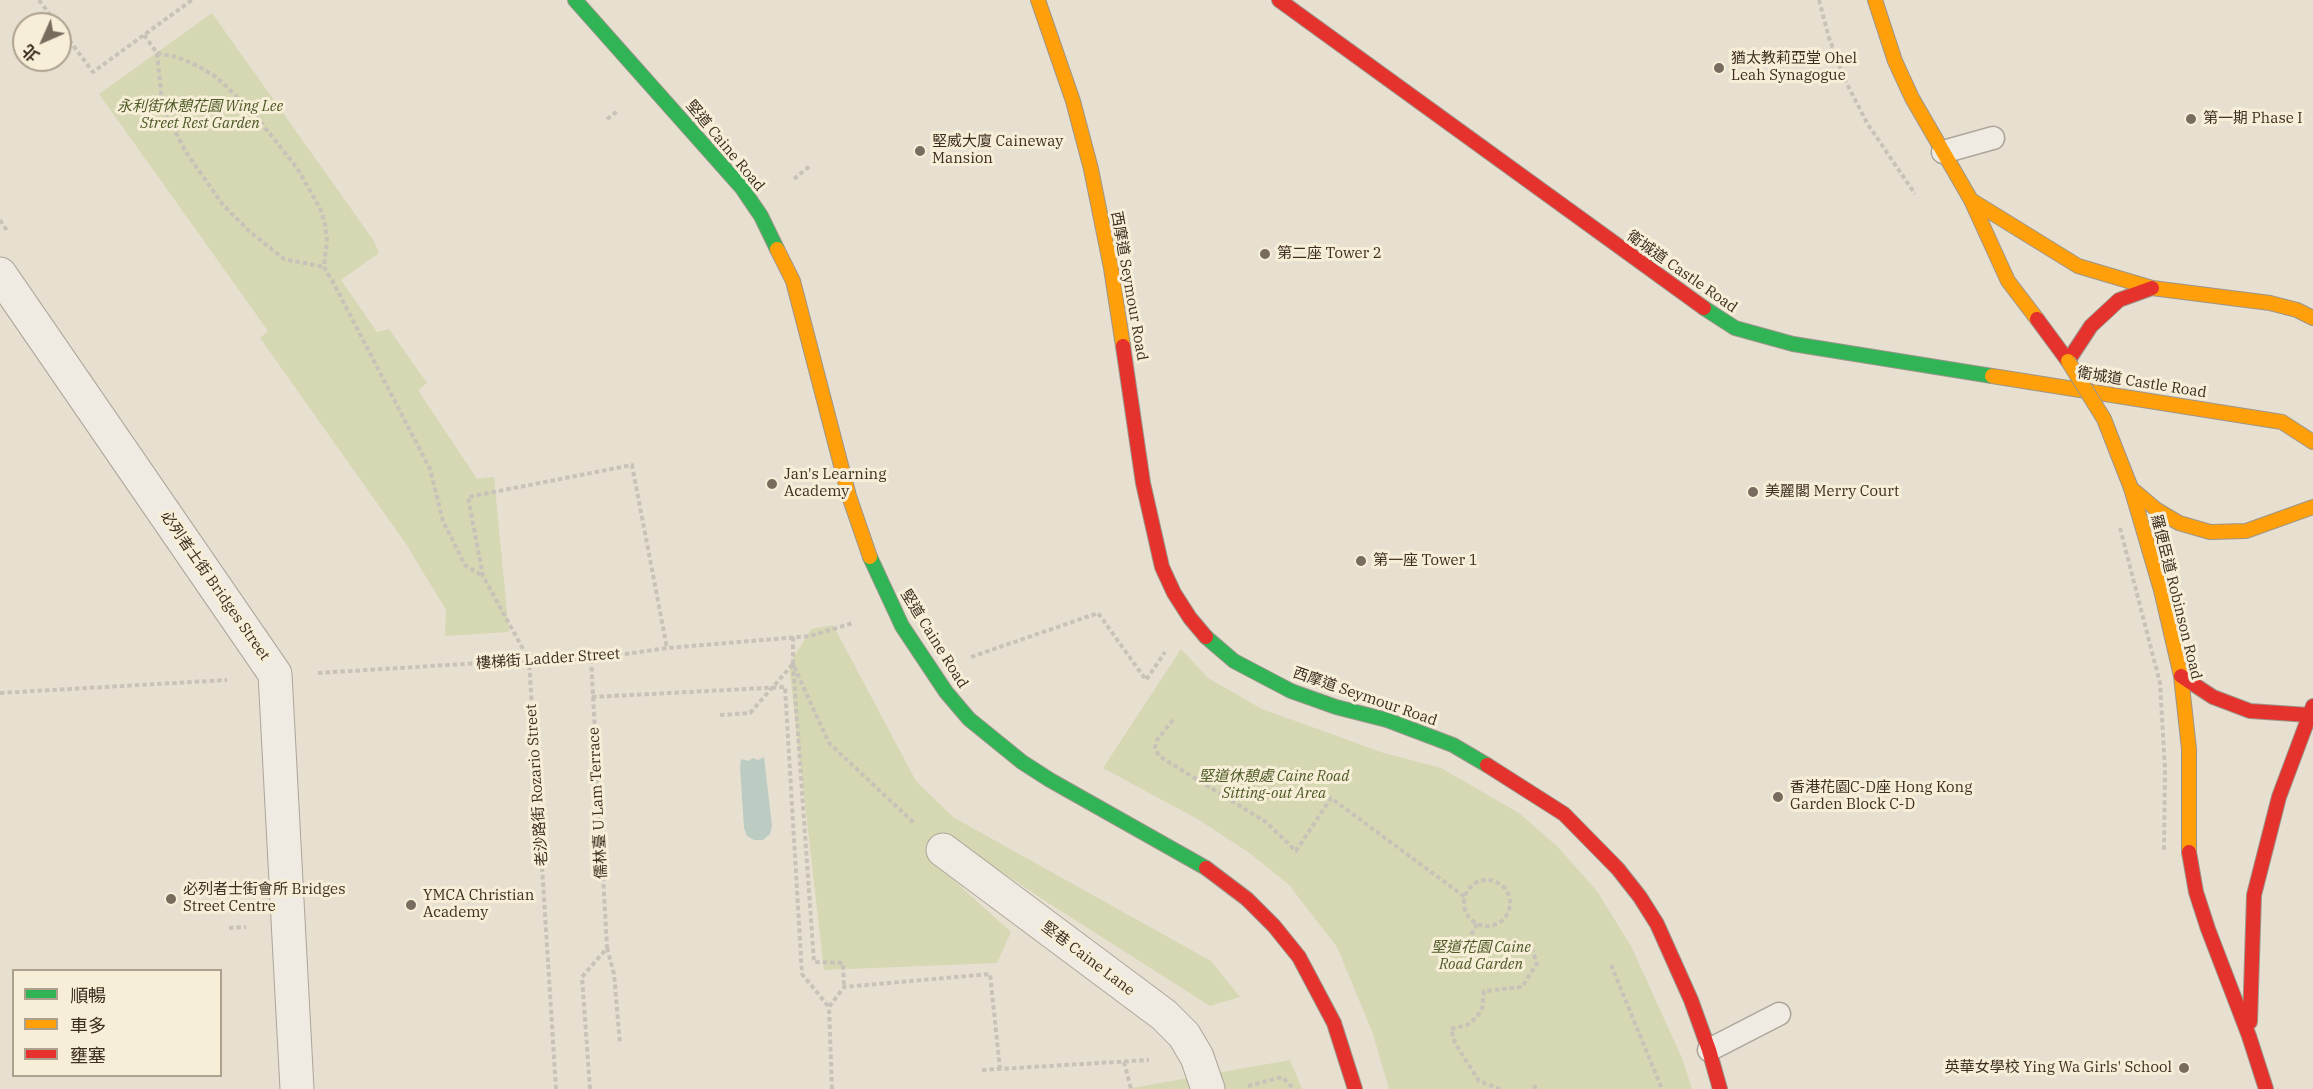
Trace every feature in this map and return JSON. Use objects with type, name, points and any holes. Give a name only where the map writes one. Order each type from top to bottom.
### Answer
[{"type":"main road","name":"堅道 Caine Road","points":[[575,0],[742,188],[767,226],[793,281],[849,496],[872,563],[902,626],[946,692],[969,718],[1022,762],[1188,857],[1247,899],[1274,926],[1316,988],[1334,1023],[1355,1089]]},
{"type":"main road","name":"西摩道 Seymour Road","points":[[1038,0],[1073,101],[1091,169],[1111,268],[1143,483],[1153,534],[1162,567],[1185,610],[1210,642],[1234,661],[1261,677],[1327,704],[1387,720],[1453,745],[1522,785],[1564,814],[1596,844],[1618,869],[1657,924],[1691,1000],[1720,1089]]},
{"type":"main road","name":"衛城道 Castle Road","points":[[1279,0],[1691,300],[1735,328],[1793,344],[2282,422],[2313,423]]},
{"type":"main road","name":"羅便臣道 Robinson Road","points":[[1875,0],[1895,61],[1912,98],[1971,201],[2008,281],[2068,361],[2104,419],[2131,488],[2161,590],[2181,676],[2189,749],[2188,849],[2196,892],[2266,1089]]},
{"type":"main road","name":"羅便臣道 Robinson Road","points":[[1971,201],[2078,266],[2152,288],[2270,303],[2297,310],[2313,318]]},
{"type":"main road","points":[[2068,361],[2091,326],[2119,300],[2152,288]]},
{"type":"main road","name":"衛城道 Castle Road","points":[[2282,422],[2313,442]]},
{"type":"main road","points":[[2131,488],[2157,510],[2179,523],[2210,532],[2246,531],[2313,507]]},
{"type":"main road","points":[[2181,676],[2213,697],[2250,711],[2311,710]]},
{"type":"main road","name":"羅便臣道 Robinson Road","points":[[2249,1036],[2254,895],[2279,797],[2311,710]]},
{"type":"street","name":"必列者士街 Bridges Street","points":[[0,274],[275,674],[297,1089]]},
{"type":"street","name":"堅巷 Caine Lane","points":[[942,850],[1164,1015],[1184,1035],[1197,1057],[1208,1089]]},
{"type":"lane","points":[[1943,152],[1993,138]]},
{"type":"lane","points":[[1709,1050],[1779,1014]]},
{"type":"path","points":[[72,44],[93,72],[192,0]]},
{"type":"path","points":[[144,35],[157,53],[165,114],[186,152],[223,205],[284,259],[324,267]]},
{"type":"path","points":[[157,53],[177,57],[216,76],[251,110],[297,168],[320,208],[327,240],[324,267],[430,469],[442,521],[465,565],[483,576]]},
{"type":"path","points":[[794,179],[811,165]]},
{"type":"path","points":[[529,660],[483,576],[468,497],[632,465],[667,648]]},
{"type":"path","points":[[2119,526],[2160,683],[2165,769],[2164,852]]},
{"type":"path","points":[[964,660],[1098,613],[1146,680],[1169,645]]},
{"type":"path","name":"樓梯街 Ladder Street","points":[[312,673],[529,660],[591,659],[667,648],[810,636],[853,623]]},
{"type":"path","points":[[794,637],[793,664],[814,962],[843,963],[844,987],[829,1007]]},
{"type":"path","name":"儒林臺 U Lam Terrace","points":[[591,659],[607,948],[614,974],[621,1044]]},
{"type":"path","name":"老沙路街 Rozario Street","points":[[529,660],[556,1089]]},
{"type":"path","points":[[720,715],[750,713],[793,664]]},
{"type":"path","points":[[793,664],[829,743],[942,850]]},
{"type":"path","points":[[0,693],[233,679]]},
{"type":"path","points":[[592,698],[785,687],[802,974],[829,1007],[832,1089]]},
{"type":"path","points":[[1173,720],[1157,740],[1155,748],[1159,756],[1266,822],[1296,850],[1331,798],[1465,897]]},
{"type":"path","points":[[1480,881],[1488,881],[1502,886],[1509,898],[1510,906],[1504,919],[1491,926],[1476,924],[1464,906],[1465,897],[1473,885],[1480,881]]},
{"type":"path","points":[[1476,924],[1468,940],[1472,951],[1531,948],[1537,963],[1522,987],[1484,991],[1482,1009],[1477,1017],[1467,1025],[1451,1029],[1455,1043],[1479,1081],[1500,1089]]},
{"type":"path","points":[[229,928],[257,927]]},
{"type":"path","points":[[590,1089],[582,977],[607,948]]},
{"type":"path","points":[[1611,965],[1662,1089]]},
{"type":"path","points":[[844,987],[990,974],[999,1069]]},
{"type":"path","points":[[982,1070],[1139,1060]]},
{"type":"path","points":[[1124,1062],[1131,1089]]},
{"type":"path","points":[[1238,1089],[1282,1077],[1294,1089]]},
{"type":"green space","name":"永利街休憩花園 Wing Lee Street Rest Garden","points":[[212,13],[374,241],[379,253],[341,280],[377,332],[389,329],[427,383],[418,390],[477,479],[494,477],[509,632],[445,636],[446,610],[406,544],[260,338],[268,331],[99,94]]},
{"type":"green space","points":[[833,625],[916,781],[953,817],[1211,961],[1240,997],[1210,1006],[946,835],[927,856],[1011,932],[997,963],[824,970],[789,665],[811,629]]},
{"type":"green space","name":"堅道花園 Caine Road Garden","points":[[1181,649],[1208,678],[1262,709],[1384,753],[1441,768],[1519,813],[1558,847],[1597,891],[1631,946],[1682,1058],[1692,1089],[1389,1089],[1373,1034],[1337,947],[1289,885],[1251,854],[1199,820],[1103,768]]},
{"type":"green space","points":[[1290,1060],[1302,1089],[1126,1089]]},
{"type":"shaded area","points":[[764,757],[772,826],[770,834],[763,840],[754,840],[747,836],[744,828],[740,767],[741,759],[748,761]]},
{"type":"traffic: fast","points":[[575,0],[742,188],[761,216],[777,249]]},
{"type":"traffic: fast","points":[[1704,308],[1735,328],[1793,344],[1992,376]]},
{"type":"traffic: fast","points":[[870,557],[902,626],[946,692],[969,719],[1022,762],[1050,780],[1206,868]]},
{"type":"traffic: fast","points":[[1206,637],[1234,661],[1291,691],[1336,707],[1387,720],[1453,745],[1487,765]]},
{"type":"traffic: slow","points":[[1038,0],[1073,101],[1091,169],[1111,268],[1123,346]]},
{"type":"traffic: slow","points":[[1875,0],[1895,61],[1912,98],[1971,200],[2008,281],[2037,319]]},
{"type":"traffic: slow","points":[[1971,200],[2078,266],[2152,288],[2270,303],[2297,310],[2313,318]]},
{"type":"traffic: slow","points":[[777,249],[793,281],[849,496],[870,557]]},
{"type":"traffic: slow","points":[[2068,361],[2104,419],[2131,488]]},
{"type":"traffic: slow","points":[[1992,376],[2282,422],[2313,442]]},
{"type":"traffic: slow","points":[[2131,488],[2161,590],[2181,676],[2189,749],[2189,852]]},
{"type":"traffic: slow","points":[[2131,488],[2157,510],[2179,523],[2210,532],[2246,531],[2313,507]]},
{"type":"traffic: jam","points":[[1279,0],[1704,308]]},
{"type":"traffic: jam","points":[[2037,319],[2068,361],[2091,326],[2119,300],[2152,288]]},
{"type":"traffic: jam","points":[[1123,346],[1143,483],[1162,567],[1174,593],[1206,637]]},
{"type":"traffic: jam","points":[[2181,676],[2213,697],[2250,711],[2309,715]]},
{"type":"traffic: jam","points":[[2250,1022],[2254,895],[2279,797],[2313,706]]},
{"type":"traffic: jam","points":[[1487,765],[1564,814],[1618,869],[1640,897],[1657,924],[1691,1000],[1720,1089]]},
{"type":"traffic: jam","points":[[2189,852],[2196,892],[2208,929],[2249,1036],[2266,1089]]},
{"type":"traffic: jam","points":[[1206,868],[1247,899],[1274,926],[1299,957],[1334,1023],[1355,1089]]},
{"type":"place","name":"猶太教莉亞堂 Ohel Leah Synagogue","points":[[1719,68]]},
{"type":"place","name":"第一期 Phase I","points":[[2191,119]]},
{"type":"place","name":"堅威大廈 Caineway Mansion","points":[[920,151]]},
{"type":"place","name":"第二座 Tower 2","points":[[1265,254]]},
{"type":"place","name":"Jan's Learning Academy","points":[[772,484]]},
{"type":"place","name":"美麗閣 Merry Court","points":[[1753,492]]},
{"type":"place","name":"第一座 Tower 1","points":[[1361,561]]},
{"type":"place","name":"香港花園C-D座 Hong Kong Garden Block C-D","points":[[1778,797]]},
{"type":"place","name":"必列者士街會所 Bridges Street Centre","points":[[171,899]]},
{"type":"place","name":"YMCA Christian Academy","points":[[411,905]]},
{"type":"place","name":"英華女學校 Ying Wa Girls' School","points":[[2184,1068]]},
{"type":"park label","name":"堅道休憩處 Caine Road Sitting-out Area","points":[[1274,786]]}]
